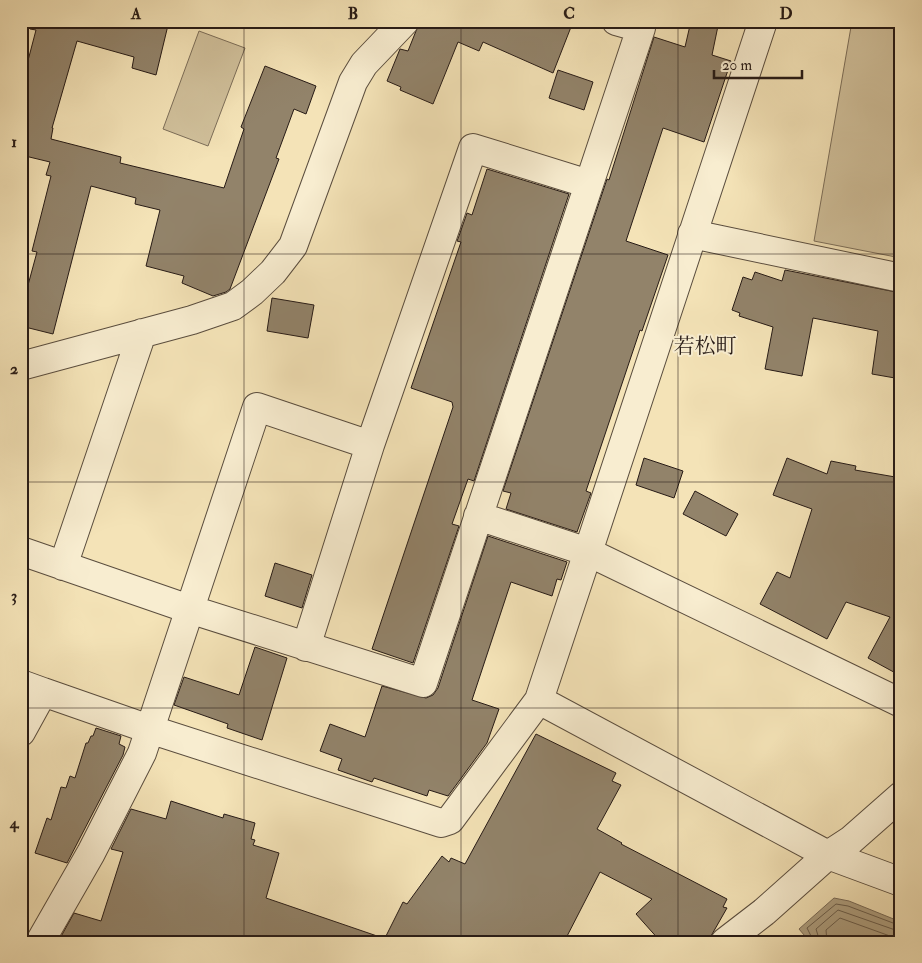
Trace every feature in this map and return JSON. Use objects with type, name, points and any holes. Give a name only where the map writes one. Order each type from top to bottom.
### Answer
[{"type":"street","points":[[21,366],[233,306],[273,272],[293,246],[353,82],[364,64],[405,21]]},
{"type":"street","points":[[21,551],[189,609],[423,683],[641,28],[616,21]]},
{"type":"street","points":[[21,732],[32,688],[149,729],[441,823],[450,820],[539,700],[764,21]]},
{"type":"street","points":[[306,646],[370,445],[473,148],[589,184]]},
{"type":"street","points":[[692,234],[901,278]]},
{"type":"street","points":[[63,566],[142,333]]},
{"type":"street","points":[[40,942],[91,853],[142,754],[257,407],[370,445]]},
{"type":"street","points":[[478,516],[588,552],[901,703]]},
{"type":"street","points":[[539,700],[828,854],[901,882]]},
{"type":"street","points":[[725,942],[764,912],[828,854],[851,840],[901,796]]},
{"type":"shaded area","points":[[852,21],[901,21],[901,258],[814,241]]},
{"type":"shaded area","points":[[199,31],[245,48],[208,146],[163,129]]},
{"type":"water","points":[[834,898],[849,901],[901,922],[901,942],[810,942],[799,929]]},
{"type":"building","points":[[31,21],[169,21],[156,75],[132,68],[134,57],[77,41],[52,128],[51,139],[121,157],[120,163],[224,188],[244,129],[241,127],[265,66],[316,86],[306,114],[294,109],[276,158],[279,159],[230,289],[226,292],[213,296],[182,283],[184,276],[146,266],[160,210],[135,204],[136,198],[91,186],[53,334],[21,326],[21,311],[37,252],[32,251],[51,176],[46,175],[50,162],[21,155],[21,71],[25,72],[36,30],[30,29]]},
{"type":"building","points":[[420,21],[556,21],[571,27],[553,73],[483,42],[479,51],[458,42],[433,104],[400,90],[401,87],[387,81],[400,49],[408,51]]},
{"type":"building","points":[[691,21],[719,21],[712,55],[731,61],[704,142],[663,128],[626,241],[668,255],[642,331],[640,330],[586,491],[591,493],[577,532],[506,509],[511,493],[503,491],[607,179],[609,180],[654,37],[685,47]]},
{"type":"building","points":[[558,70],[593,82],[584,110],[549,98]]},
{"type":"building","points":[[487,169],[569,194],[474,481],[468,479],[452,524],[459,526],[413,663],[372,649],[453,407],[452,402],[411,388],[461,242],[457,241],[467,213],[472,215]]},
{"type":"building","points":[[785,270],[901,293],[901,375],[896,374],[895,378],[872,374],[878,331],[813,318],[802,376],[765,369],[773,327],[739,316],[740,313],[732,310],[743,277],[752,280],[755,272],[782,281]]},
{"type":"building","points":[[272,298],[314,305],[308,338],[267,331]]},
{"type":"building","points":[[644,458],[683,471],[674,498],[636,485]]},
{"type":"building","points":[[787,458],[827,474],[831,461],[856,466],[855,470],[901,478],[901,676],[868,658],[890,617],[846,602],[827,639],[760,604],[777,572],[790,578],[812,509],[773,495]]},
{"type":"building","points":[[695,491],[738,514],[726,536],[683,514]]},
{"type":"building","points":[[488,536],[567,562],[561,580],[557,579],[552,596],[511,582],[472,700],[499,709],[487,743],[448,796],[429,790],[427,796],[374,778],[372,782],[338,770],[342,759],[320,751],[330,724],[365,737],[382,686],[426,698],[433,695],[438,688]]},
{"type":"building","points":[[275,563],[312,575],[302,608],[265,596]]},
{"type":"building","points":[[255,647],[287,658],[262,740],[227,728],[228,724],[174,705],[184,677],[239,695]]},
{"type":"building","points":[[96,728],[121,736],[119,744],[125,747],[123,755],[67,863],[35,853],[47,818],[51,820],[61,787],[66,788],[70,776],[75,778],[86,743],[93,736]]},
{"type":"building","points":[[536,734],[616,773],[612,781],[621,785],[597,829],[621,844],[727,899],[723,907],[727,908],[711,936],[710,942],[661,942],[636,914],[652,899],[600,872],[564,942],[383,942],[403,902],[407,904],[442,856],[449,862],[451,858],[465,864]]},
{"type":"building","points":[[171,801],[223,818],[224,814],[255,823],[251,839],[255,840],[253,845],[279,853],[266,898],[380,937],[380,942],[58,942],[74,913],[101,921],[123,852],[111,849],[131,809],[166,819]]},
{"type":"district","name":"若松町","points":[[705,346]]}]
